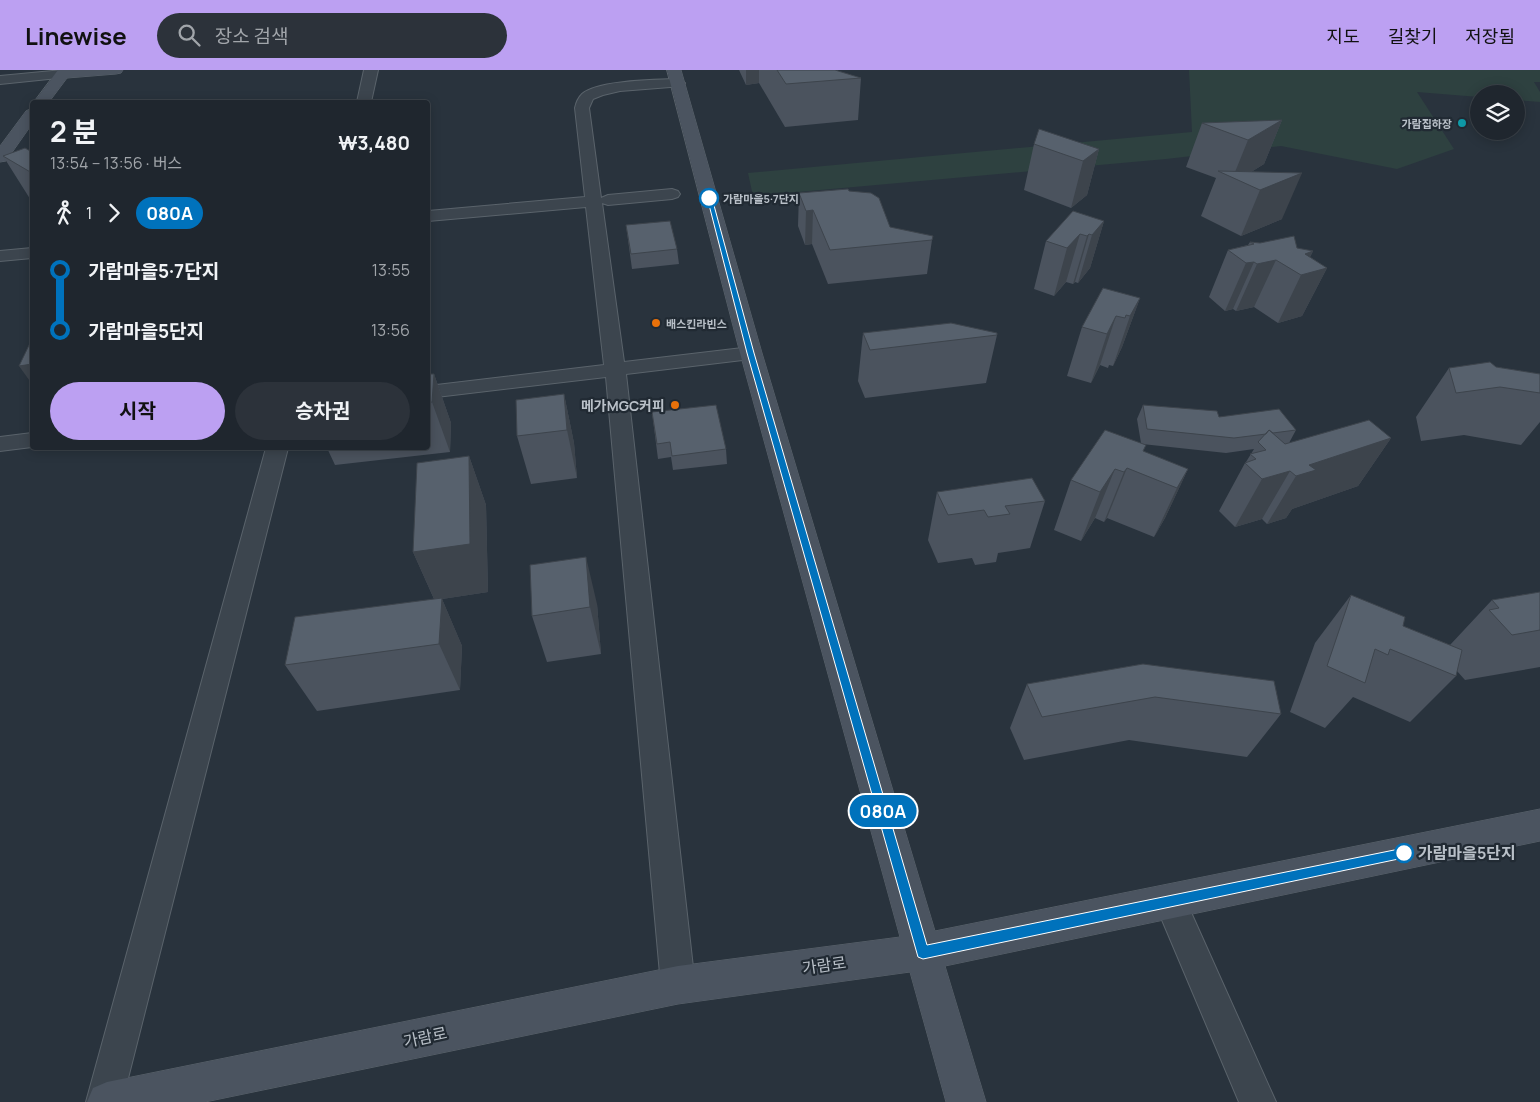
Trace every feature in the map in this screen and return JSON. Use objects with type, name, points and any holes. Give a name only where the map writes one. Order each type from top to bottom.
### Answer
[{"type":"street","points":[[0,80],[64,72],[116,70]]},
{"type":"street","points":[[364,100],[371,70]]},
{"type":"street","points":[[43,100],[64,72]]},
{"type":"street","points":[[678,985],[615,369],[582,108],[583,101],[589,96],[608,90],[676,76],[751,353],[966,1102]]},
{"type":"street","points":[[0,157],[30,117]]},
{"type":"street","points":[[608,200],[672,194]]},
{"type":"street","points":[[430,216],[585,202]]},
{"type":"street","points":[[0,256],[30,253]]},
{"type":"street","points":[[430,392],[751,353]]},
{"type":"street","points":[[0,444],[30,440]]},
{"type":"street","points":[[105,1102],[276,450]]},
{"type":"street","name":"가람로","points":[[105,1102],[678,985],[923,952],[1540,825]]},
{"type":"street","points":[[1170,901],[1258,1102]]},
{"type":"shaded area","points":[[1189,70],[1540,70],[1540,82],[1534,82],[1540,92],[1540,102],[1525,101],[1525,85],[1470,85],[1470,96],[1417,92],[1454,149],[1397,169],[1281,146],[1166,159],[753,196],[748,173],[1192,132]]},
{"type":"building","points":[[777,70],[835,70],[861,78],[786,84]]},
{"type":"building","points":[[1282,120],[1248,140],[1202,123]]},
{"type":"building","points":[[1039,129],[1099,149],[1083,161],[1034,144]]},
{"type":"building","points":[[25,148],[30,151],[30,172],[3,156]]},
{"type":"building","points":[[1218,171],[1302,173],[1260,190]]},
{"type":"building","points":[[848,189],[849,191],[871,193],[879,198],[890,227],[933,236],[932,240],[830,250],[813,210],[806,211],[799,193]]},
{"type":"building","points":[[1073,211],[1104,221],[1092,235],[1080,234],[1067,248],[1046,241]]},
{"type":"building","points":[[670,221],[677,249],[631,254],[626,225]]},
{"type":"building","points":[[1294,236],[1297,248],[1313,251],[1305,254],[1327,268],[1301,275],[1276,260],[1257,264],[1254,262],[1246,263],[1228,250],[1254,244],[1250,242],[1260,243]]},
{"type":"building","points":[[1103,288],[1140,298],[1130,316],[1126,315],[1125,318],[1116,316],[1107,334],[1082,327]]},
{"type":"building","points":[[951,323],[997,333],[997,335],[870,350],[863,333]]},
{"type":"building","points":[[30,343],[30,364],[19,366]]},
{"type":"building","points":[[1490,362],[1496,367],[1540,374],[1540,393],[1500,387],[1456,393],[1449,368]]},
{"type":"building","points":[[430,374],[434,374],[432,402],[430,402]]},
{"type":"building","points":[[564,394],[567,430],[517,436],[516,400]]},
{"type":"building","points":[[716,405],[726,449],[672,456],[670,442],[657,444],[652,412]]},
{"type":"building","points":[[1143,405],[1217,411],[1219,417],[1279,409],[1296,430],[1273,433],[1269,430],[1266,434],[1234,438],[1147,429]]},
{"type":"building","points":[[1369,420],[1391,438],[1309,465],[1316,470],[1296,476],[1290,471],[1262,479],[1245,463],[1256,459],[1250,454],[1266,450],[1258,442],[1269,430],[1285,444]]},
{"type":"building","points":[[1105,430],[1146,445],[1143,451],[1188,469],[1177,488],[1127,468],[1124,472],[1115,469],[1100,492],[1071,480]]},
{"type":"building","points":[[469,456],[470,544],[413,552],[417,463]]},
{"type":"building","points":[[1032,478],[1045,501],[1005,506],[1010,514],[988,517],[984,510],[948,515],[937,492]]},
{"type":"building","points":[[586,557],[590,607],[532,616],[530,565]]},
{"type":"building","points":[[1540,592],[1540,630],[1512,635],[1489,610],[1499,608],[1492,600]]},
{"type":"building","points":[[1351,595],[1405,617],[1403,626],[1462,650],[1456,676],[1390,649],[1388,655],[1375,649],[1365,683],[1327,666]]},
{"type":"building","points":[[442,598],[439,644],[285,665],[295,617]]},
{"type":"building","points":[[1143,664],[1274,681],[1281,714],[1155,697],[1042,717],[1027,684]]},
{"type":"bus line","name":"080A","points":[[709,198],[751,353],[923,952],[1404,853]]},
{"type":"place","name":"가람집하장","points":[[1462,123]]},
{"type":"place","name":"가람마을5·7단지","points":[[709,198]]},
{"type":"place","name":"배스킨라빈스","points":[[656,323]]},
{"type":"place","name":"메가MGC커피","points":[[675,405]]},
{"type":"place","name":"가람마을5단지","points":[[1404,853]]}]
